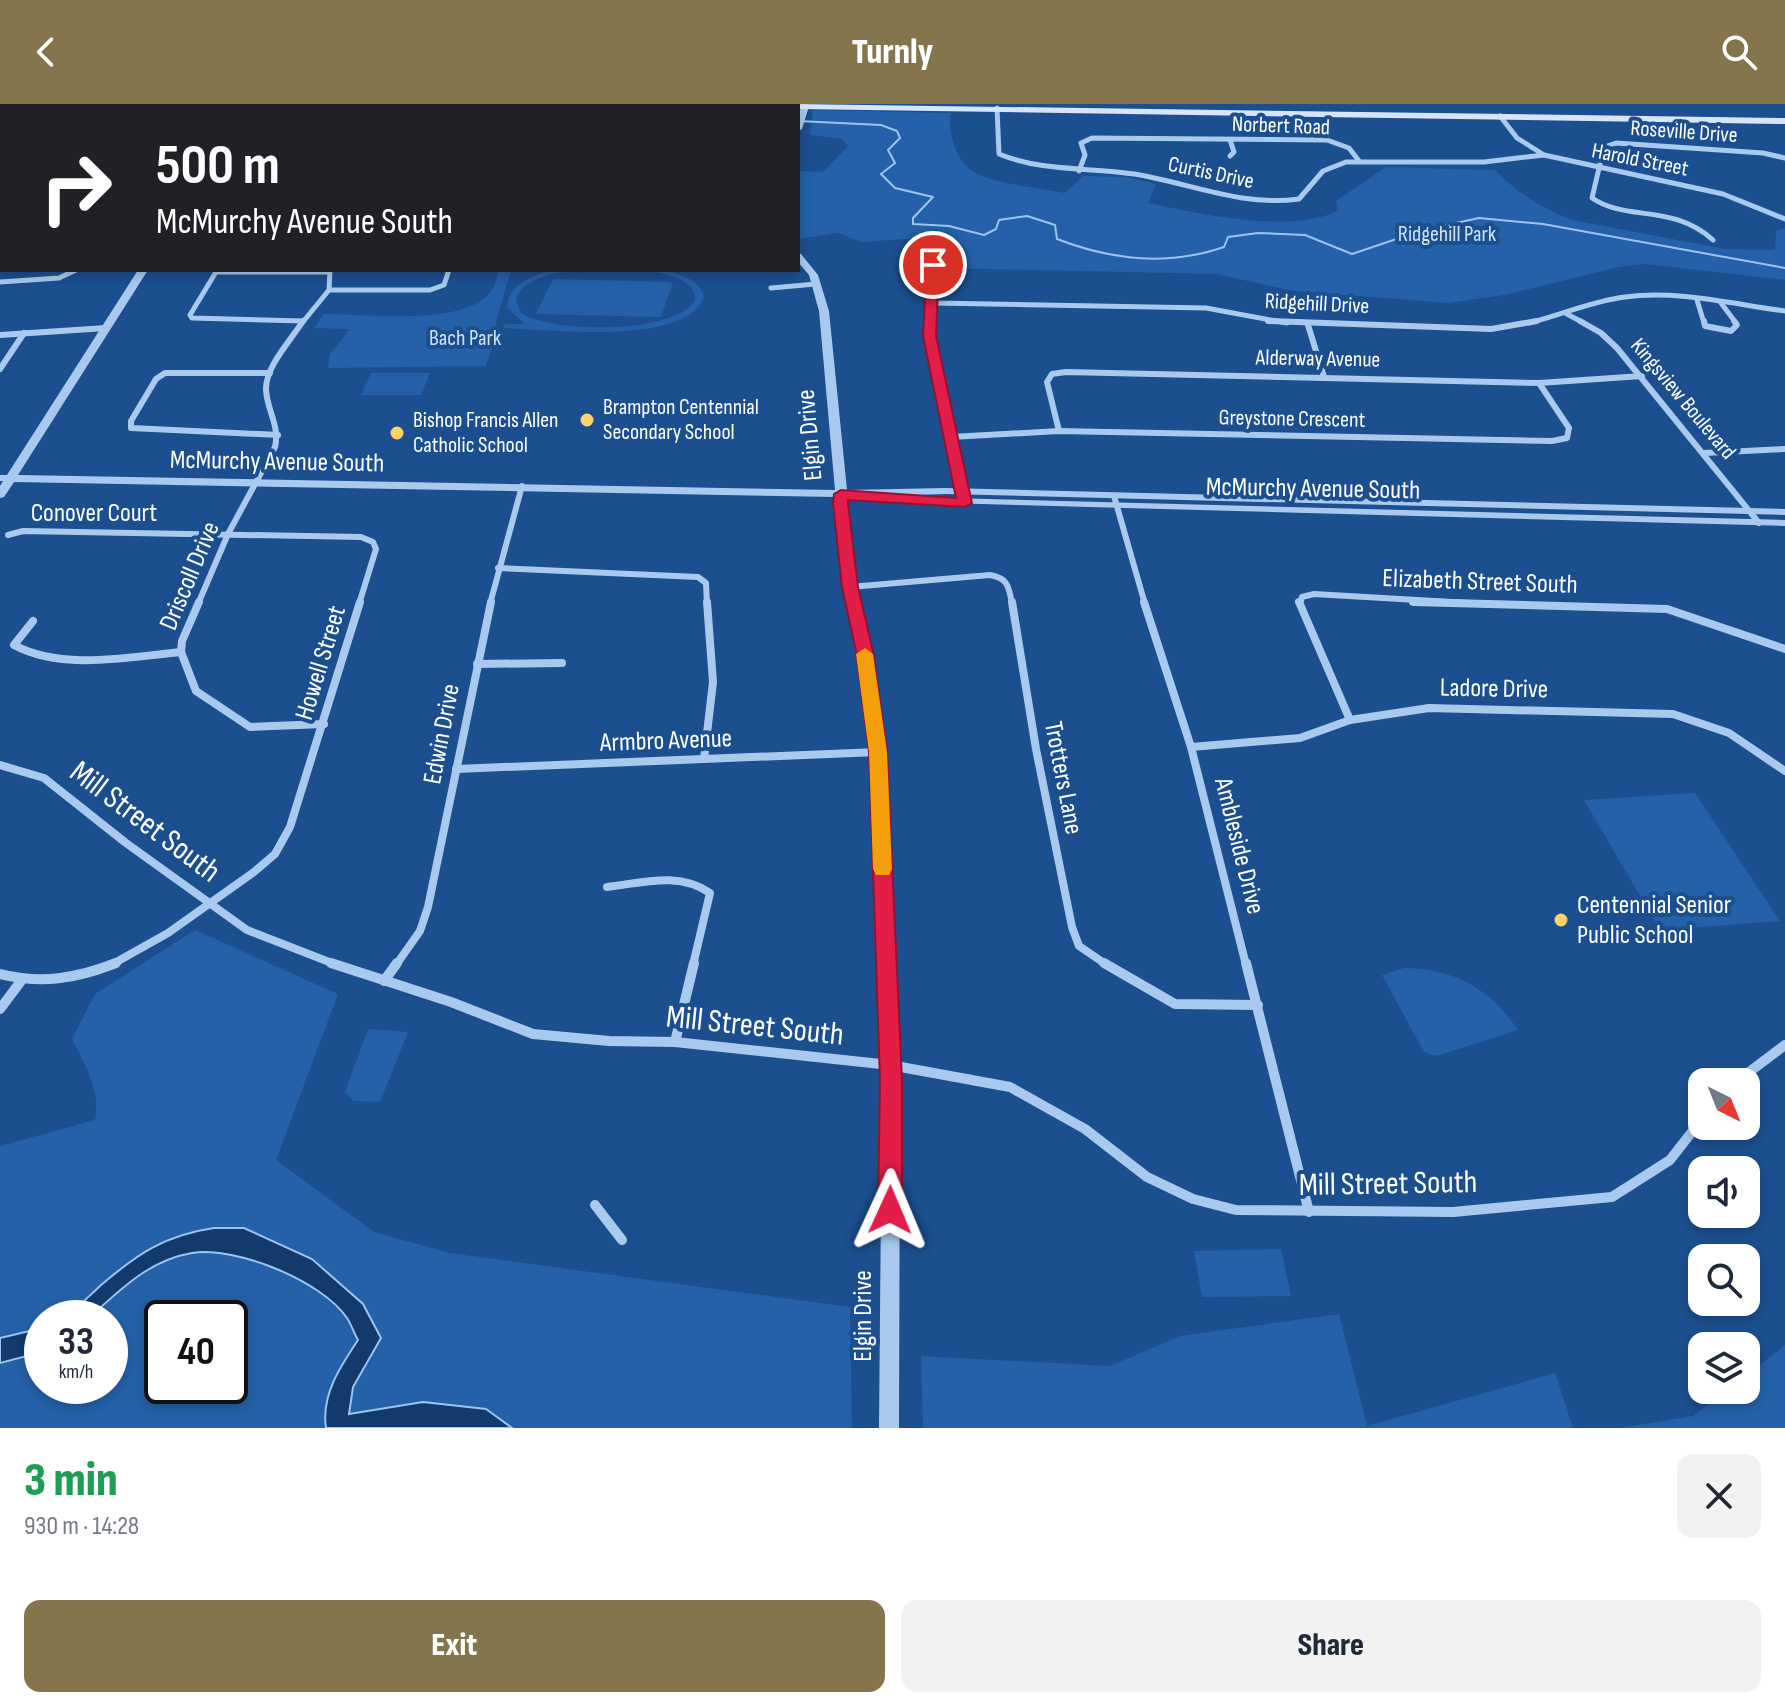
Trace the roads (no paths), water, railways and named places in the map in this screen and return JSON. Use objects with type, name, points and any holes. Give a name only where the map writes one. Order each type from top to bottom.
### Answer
[{"type":"main road","points":[[803,106],[1785,121]]},
{"type":"street","name":"Curtis Drive","points":[[997,108],[999,154],[1025,163],[1079,171],[1131,173],[1241,199],[1292,200],[1302,196],[1309,184],[1327,168],[1359,161],[1507,162],[1544,155]]},
{"type":"street","name":"Harold Street","points":[[1500,116],[1517,138],[1544,155],[1723,194],[1785,219]]},
{"type":"street","name":"Norbert Road","points":[[1079,171],[1085,155],[1081,143],[1092,138],[1327,140],[1349,148],[1359,161]]},
{"type":"street","points":[[1230,140],[1234,152],[1230,156]]},
{"type":"street","name":"Roseville Drive","points":[[1600,169],[1604,147],[1616,143],[1763,153],[1785,158]]},
{"type":"street","points":[[1600,169],[1592,198],[1598,202],[1687,221],[1703,229],[1713,240]]},
{"type":"street","name":"Elgin Drive","points":[[800,259],[816,284],[824,311],[850,587],[864,651],[878,752],[890,1065],[889,1428]]},
{"type":"street","points":[[938,259],[933,265],[930,336],[963,497]]},
{"type":"street","points":[[0,282],[59,278],[72,272]]},
{"type":"street","points":[[0,495],[6,478],[142,272]]},
{"type":"street","points":[[216,272],[190,315],[192,318],[303,321]]},
{"type":"street","points":[[270,373],[165,373],[156,379],[143,400],[131,421],[131,428],[278,435],[266,389],[270,373],[303,321],[329,290],[330,272]]},
{"type":"street","points":[[329,290],[438,289],[444,285],[448,272]]},
{"type":"street","points":[[771,288],[816,284]]},
{"type":"street","name":"Ridgehill Drive","points":[[933,303],[1206,308],[1276,323],[1517,328],[1624,297],[1697,300],[1785,311]]},
{"type":"street","points":[[1697,300],[1705,326],[1721,330],[1736,329],[1737,325],[1721,303]]},
{"type":"street","name":"Kingsview Boulevard","points":[[1565,313],[1601,333],[1642,376],[1759,523]]},
{"type":"street","points":[[1308,325],[1324,377]]},
{"type":"street","points":[[0,335],[106,328]]},
{"type":"street","points":[[0,369],[24,333]]},
{"type":"street","name":"Alderway Avenue","points":[[1059,431],[1047,382],[1052,374],[1066,372],[1539,383],[1642,376]]},
{"type":"street","name":"Greystone Crescent","points":[[951,437],[1059,431],[1536,441],[1567,438],[1569,428],[1539,383]]},
{"type":"street","name":"Driscoll Drive","points":[[278,435],[257,485],[228,534],[182,641],[181,652],[196,691],[250,727],[324,724]]},
{"type":"street","points":[[1704,453],[1785,449]]},
{"type":"street","name":"McMurchy Avenue South","points":[[6,478],[257,485],[522,486],[841,494],[870,499],[963,497],[1785,523]]},
{"type":"street","name":"Edwin Drive","points":[[384,981],[420,931],[428,907],[498,568],[522,486]]},
{"type":"street","name":"McMurchy Avenue South","points":[[1114,501],[1785,512]]},
{"type":"street","name":"Ambleside Drive","points":[[1114,501],[1191,747],[1309,1212]]},
{"type":"street","name":"Conover Court","points":[[8,535],[23,531],[228,534]]},
{"type":"street","name":"Howell Street","points":[[21,981],[77,976],[119,962],[159,939],[275,854],[290,827],[376,549],[373,542],[361,537],[228,534]]},
{"type":"street","points":[[498,568],[686,575],[698,577],[706,583],[713,682],[704,759]]},
{"type":"street","name":"Trotters Lane","points":[[850,587],[990,575],[1001,577],[1009,585],[1036,749],[1072,927],[1079,946],[1175,1004],[1258,1005]]},
{"type":"street","name":"Elizabeth Street South","points":[[1350,720],[1301,608],[1299,601],[1302,597],[1314,594],[1412,602],[1667,609],[1785,649]]},
{"type":"street","points":[[33,621],[14,645],[21,651],[35,655],[79,659],[181,652]]},
{"type":"street","points":[[477,664],[562,663]]},
{"type":"street","name":"Ladore Drive","points":[[1191,747],[1300,738],[1350,720],[1451,707],[1673,714],[1729,733],[1785,771]]},
{"type":"street","name":"Armbro Avenue","points":[[456,769],[878,752]]},
{"type":"street","name":"Mill Street South","points":[[0,765],[44,778],[126,843],[247,930],[304,954],[533,1034],[609,1041],[675,1042],[890,1065],[1010,1087],[1085,1129],[1147,1177],[1193,1199],[1236,1210],[1453,1212],[1612,1197],[1670,1160],[1688,1137]]},
{"type":"street","points":[[607,887],[684,880],[700,883],[710,893],[675,1042]]},
{"type":"street","points":[[0,974],[21,981],[0,1009]]},
{"type":"street","points":[[1755,1068],[1785,1045]]},
{"type":"street","points":[[595,1205],[622,1240]]},
{"type":"waterway","points":[[800,121],[881,125],[897,131],[900,138],[888,150],[895,163],[881,174],[895,188],[933,197],[913,218],[913,224],[949,226],[984,235],[996,229],[999,220],[1027,216],[1055,225],[1057,239],[1119,256],[1182,257],[1224,247],[1228,237],[1258,233],[1305,235],[1352,254],[1420,231],[1479,218],[1543,224],[1785,268]]},
{"type":"place","name":"Brampton Centennial Secondary School","points":[[587,420]]},
{"type":"place","name":"Bishop Francis Allen Catholic School","points":[[397,433]]},
{"type":"place","name":"Centennial Senior Public School","points":[[1561,920]]},
{"type":"park label","name":"Ridgehill Park","points":[[1447,234]]},
{"type":"park label","name":"Bach Park","points":[[465,338]]}]
